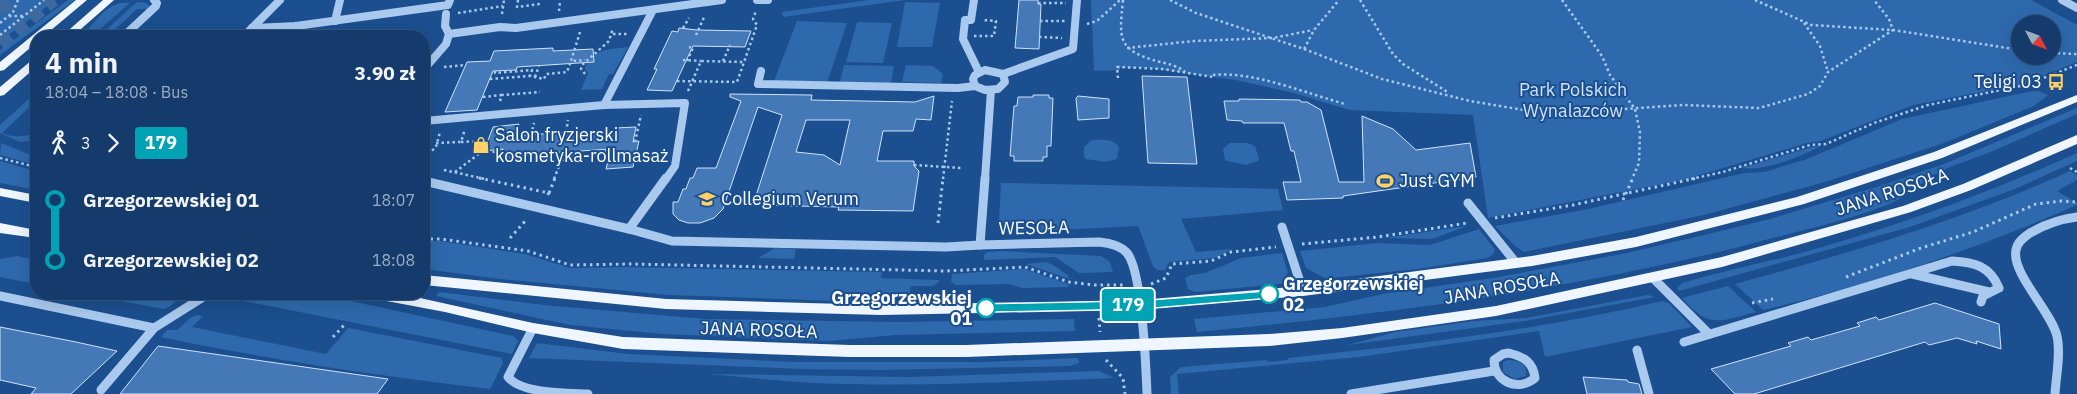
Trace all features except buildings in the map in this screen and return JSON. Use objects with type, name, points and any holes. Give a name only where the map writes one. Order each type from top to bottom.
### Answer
[{"type":"main road","points":[[46,30],[82,0]]},
{"type":"main road","points":[[74,30],[110,0]]},
{"type":"main road","points":[[0,68],[30,43]]},
{"type":"main road","points":[[0,93],[30,67]]},
{"type":"main road","name":"JANA ROSOŁA","points":[[430,281],[666,304],[881,310],[1140,305],[1303,292],[1516,264],[1636,242],[1800,201],[1938,155],[2077,98]]},
{"type":"main road","name":"JANA ROSOŁA","points":[[408,300],[533,328],[622,343],[850,352],[966,351],[1269,340],[1342,333],[1496,311],[1722,262],[1907,209],[1967,187],[2077,140]]},
{"type":"main road","points":[[0,192],[30,198]]},
{"type":"main road","points":[[0,228],[30,233]]},
{"type":"street","points":[[130,30],[156,6],[157,3],[154,0]]},
{"type":"street","points":[[252,28],[280,0]]},
{"type":"street","points":[[334,21],[340,0]]},
{"type":"street","points":[[663,0],[663,8]]},
{"type":"street","points":[[449,34],[500,27],[516,28],[722,0]]},
{"type":"street","points":[[757,0],[768,0]]},
{"type":"street","points":[[974,0],[971,20],[965,20],[962,35],[979,72]]},
{"type":"street","points":[[2062,0],[2077,8]]},
{"type":"street","points":[[975,86],[972,79],[979,72],[992,70],[1003,74],[1068,53],[1073,49],[1076,2]]},
{"type":"street","points":[[252,28],[296,26],[449,3]]},
{"type":"street","points":[[604,105],[652,10]]},
{"type":"street","points":[[430,62],[446,44],[449,34],[445,26],[446,14]]},
{"type":"street","points":[[293,30],[296,26]]},
{"type":"street","points":[[761,71],[758,84],[953,88],[975,86],[991,90],[1002,86],[1005,82],[1003,74]]},
{"type":"street","name":"WESOŁA","points":[[991,90],[980,245],[1099,242],[1112,244],[1124,250],[1132,260],[1140,305],[1145,344],[1147,394]]},
{"type":"street","points":[[430,120],[604,105],[685,103],[675,166],[629,229]]},
{"type":"street","points":[[430,182],[629,229],[672,241],[946,247],[980,245]]},
{"type":"street","points":[[1468,203],[1484,220],[1516,264]]},
{"type":"street","points":[[2055,394],[2057,337],[2044,307],[2020,273],[2014,257],[2017,242],[2030,232],[2066,218],[2077,217]]},
{"type":"street","points":[[1282,227],[1290,246],[1303,292]]},
{"type":"street","points":[[1684,342],[1952,261],[1969,261],[1987,269],[1996,277],[1999,288],[1982,296],[1981,302]]},
{"type":"street","points":[[1911,274],[1989,292]]},
{"type":"street","points":[[1652,278],[1709,334]]},
{"type":"street","points":[[0,296],[154,328]]},
{"type":"street","points":[[101,390],[154,328],[198,300]]},
{"type":"street","points":[[533,328],[508,377],[509,382],[516,387],[541,391],[588,394]]},
{"type":"street","points":[[1637,350],[1649,394]]},
{"type":"street","points":[[1351,394],[1494,371]]},
{"type":"path","points":[[0,23],[9,16],[18,0]]},
{"type":"path","points":[[0,35],[44,0]]},
{"type":"path","points":[[518,0],[517,7],[540,4]]},
{"type":"path","points":[[1040,21],[1092,24],[1121,0]]},
{"type":"path","points":[[1121,0],[1120,37],[1127,48],[1147,58],[1176,66],[1185,72]]},
{"type":"path","points":[[1170,0],[1196,13],[1276,38],[1382,79],[1470,101],[1524,110],[1581,112],[1683,105],[1759,108],[1808,94],[1820,86],[1828,72],[1893,30]]},
{"type":"path","points":[[1304,50],[1314,30],[1339,0]]},
{"type":"path","points":[[1360,0],[1393,54],[1403,64],[1454,96]]},
{"type":"path","points":[[1562,0],[1602,56],[1610,75],[1635,109],[1640,132],[1639,163],[1623,200]]},
{"type":"path","points":[[1754,0],[1811,25],[1893,30],[2011,49]]},
{"type":"path","points":[[1874,0],[1889,19],[1893,30]]},
{"type":"path","points":[[696,35],[710,2]]},
{"type":"path","points":[[1038,3],[1076,2]]},
{"type":"path","points":[[446,14],[503,6]]},
{"type":"path","points":[[677,81],[737,82],[757,25],[753,19],[754,14]]},
{"type":"path","points":[[585,74],[580,70],[586,60],[609,41],[615,15]]},
{"type":"path","points":[[9,16],[23,16]]},
{"type":"path","points":[[683,28],[689,17]]},
{"type":"path","points":[[490,79],[530,76],[544,79],[546,74],[567,72],[584,19]]},
{"type":"path","points":[[962,35],[994,36],[996,21],[971,20]]},
{"type":"path","points":[[1804,22],[1814,34],[1826,58],[1828,72]]},
{"type":"path","points":[[1127,48],[1201,41],[1276,38],[1298,35],[1314,30]]},
{"type":"path","points":[[1040,37],[1075,38]]},
{"type":"path","points":[[723,62],[730,45]]},
{"type":"path","points":[[687,61],[693,48],[689,47]]},
{"type":"path","points":[[2061,53],[2077,54]]},
{"type":"path","points":[[572,60],[586,60]]},
{"type":"path","points":[[683,60],[745,62]]},
{"type":"path","points":[[685,103],[684,100],[701,61]]},
{"type":"path","points":[[1154,284],[1166,278],[1172,264],[1211,261],[1232,252],[1378,236],[1484,220],[1626,195],[1723,172],[1760,159],[1810,146],[1826,144],[1874,123],[1928,105],[2025,85],[2077,64]]},
{"type":"path","points":[[439,67],[466,65]]},
{"type":"path","points":[[535,77],[538,66]]},
{"type":"path","points":[[1118,78],[1117,67],[1163,68],[1213,76],[1224,74],[1260,80],[1345,104]]},
{"type":"path","points":[[495,71],[495,73],[532,70],[530,76]]},
{"type":"path","points":[[938,223],[946,167],[953,88]]},
{"type":"path","points":[[483,97],[540,92]]},
{"type":"path","points":[[494,115],[502,95]]},
{"type":"path","points":[[636,142],[644,104]]},
{"type":"path","points":[[430,152],[436,147],[445,119]]},
{"type":"path","points":[[460,142],[463,134]]},
{"type":"path","points":[[436,143],[482,140]]},
{"type":"path","points":[[594,152],[610,150]]},
{"type":"path","points":[[455,172],[480,153],[503,151]]},
{"type":"path","points":[[0,158],[30,166]]},
{"type":"path","points":[[550,193],[561,161]]},
{"type":"path","points":[[914,164],[961,168]]},
{"type":"path","points":[[2070,168],[2077,172]]},
{"type":"path","points":[[1843,278],[1921,248],[1973,232],[2036,204],[2061,201],[2077,202]]},
{"type":"path","points":[[430,239],[528,251],[570,265],[631,264],[946,272],[1025,267],[1069,282],[1113,286]]},
{"type":"path","points":[[1752,303],[1778,298]]},
{"type":"path","points":[[1098,316],[1100,332]]},
{"type":"path","points":[[333,337],[346,323]]},
{"type":"path","points":[[1103,356],[1123,378],[1125,394]]},
{"type":"green space","points":[[0,0],[56,0],[0,41]]},
{"type":"green space","points":[[68,0],[75,0],[34,30],[30,30],[30,33],[0,55],[0,50]]},
{"type":"green space","points":[[869,0],[905,0],[783,17],[782,12]]},
{"type":"green space","name":"Park Polskich Wynalazców","points":[[1091,0],[2031,0],[2059,15],[2011,15],[2011,65],[2061,65],[2061,16],[2077,25],[2077,62],[2022,84],[1913,105],[1821,141],[1807,143],[1683,180],[1488,218],[1473,115],[1349,110],[1294,93],[1236,80],[1147,68],[1120,68],[1120,70],[1094,71]]},
{"type":"green space","points":[[137,2],[146,3],[150,6],[147,9],[137,9],[114,30],[106,30]]},
{"type":"green space","points":[[905,2],[940,3],[932,47],[897,47]]},
{"type":"green space","points":[[130,3],[99,30],[88,30],[104,12],[114,5]]},
{"type":"green space","points":[[797,21],[847,23],[827,83],[774,81]]},
{"type":"green space","points":[[857,22],[892,23],[883,63],[846,62]]},
{"type":"green space","points":[[628,47],[613,74],[609,74],[602,89],[581,90],[588,73],[585,69],[587,62],[591,57],[602,51]]},
{"type":"green space","points":[[844,65],[894,66],[891,83],[840,82]]},
{"type":"green space","points":[[906,65],[933,66],[943,74],[941,83],[902,82]]},
{"type":"green space","points":[[2032,91],[2048,95],[2034,106],[1944,143],[1825,182],[1704,215],[1524,252],[1515,246],[1495,226],[1588,209],[1744,173],[1764,172],[1807,159],[1902,119]]},
{"type":"green space","points":[[30,98],[30,107],[2,133],[14,136],[30,135],[30,141],[20,142],[0,133],[0,125]]},
{"type":"green space","points":[[2077,108],[2077,114],[1993,151],[1941,171],[1901,198],[1887,205],[1836,222],[1750,244],[1682,261],[1545,288],[1406,309],[1197,332],[1194,319],[1325,307],[1383,294],[1499,277],[1622,254],[1770,219],[1880,186],[1944,164]]},
{"type":"green space","points":[[1092,140],[1107,140],[1116,144],[1119,147],[1117,159],[1105,162],[1086,159],[1084,157],[1084,147]]},
{"type":"green space","points":[[1,143],[30,155],[30,163],[0,155]]},
{"type":"green space","points":[[1230,143],[1248,143],[1255,146],[1258,161],[1246,165],[1225,160],[1223,149]]},
{"type":"green space","points":[[1821,146],[1782,162],[1760,167],[1741,168],[1812,147]]},
{"type":"green space","points":[[2077,153],[2077,161],[2015,189],[1910,227],[1679,291],[1677,288],[1682,283],[1812,250],[1913,218],[2012,181]]},
{"type":"green space","points":[[0,161],[30,169],[30,189],[0,183]]},
{"type":"green space","points":[[2070,171],[2077,175],[2077,180],[2057,191],[2077,203],[2077,205],[1923,265],[1763,310],[1735,284],[1820,260],[1947,220],[2029,189]]},
{"type":"green space","points":[[1001,183],[1278,189],[1283,210],[1181,219],[1196,252],[1233,249],[1214,258],[1169,262],[1165,270],[1157,270],[1153,266],[1138,226],[1014,232],[999,222]]},
{"type":"green space","points":[[1467,226],[1432,239],[1385,238]]},
{"type":"green space","points":[[1479,229],[1495,250],[1488,258],[1417,269],[1324,278],[1306,268],[1300,251],[1377,243],[1430,245]]},
{"type":"green space","points":[[430,241],[525,254],[570,268],[626,267],[882,272],[881,278],[939,280],[939,282],[933,286],[911,286],[909,295],[867,302],[669,295],[500,279],[430,270]]},
{"type":"green space","points":[[775,248],[796,249],[794,259],[758,258]]},
{"type":"green space","points":[[1002,251],[1101,256],[1110,262],[1113,272],[1079,273],[1055,257],[984,260],[984,255],[987,252]]},
{"type":"green space","points":[[1282,253],[1288,273],[1281,284],[1195,292],[1188,289],[1185,278],[1191,275],[1205,273],[1241,258]]},
{"type":"green space","points":[[17,256],[30,259],[30,283],[0,277],[0,259]]},
{"type":"green space","points":[[1046,262],[1068,275],[1069,279],[1026,264]]},
{"type":"green space","points":[[1024,269],[1068,284],[1068,287],[1022,288],[1010,284],[956,285],[951,282],[952,274]]},
{"type":"green space","points":[[1728,286],[1756,312],[1724,320],[1708,319],[1700,315],[1682,298]]},
{"type":"green space","points":[[439,292],[544,305],[705,319],[899,322],[1074,319],[1075,331],[895,335],[829,341],[662,334],[570,325],[436,296]]},
{"type":"green space","points":[[1648,295],[1655,297],[1531,320],[1348,345],[1395,332],[1474,321],[1526,318]]},
{"type":"green space","points":[[116,300],[177,300],[169,307],[163,309]]},
{"type":"green space","points":[[238,300],[346,300],[513,336],[518,341],[512,354]]},
{"type":"green space","points":[[1662,301],[1669,303],[1692,327],[1545,357],[1539,331],[1359,357],[1177,374],[1179,394],[1171,394],[1170,377],[1181,367],[1288,360],[1288,358],[1476,336],[1570,320]]},
{"type":"green space","points":[[197,315],[203,316],[192,327],[326,354],[348,328],[502,358],[503,363],[490,389],[325,367],[161,337],[167,330],[177,330],[190,318]]},
{"type":"green space","points":[[537,343],[628,354],[795,362],[984,362],[1078,358],[1079,363],[1070,366],[880,370],[804,369],[529,358]]},
{"type":"green space","points":[[1508,360],[1518,362],[1524,366],[1526,368],[1526,376],[1515,379],[1503,372],[1503,362]]},
{"type":"green space","points":[[1099,371],[1114,378],[964,384],[889,384],[814,383],[708,374],[908,377]]},
{"type":"tunnel","points":[[0,10],[13,0]]},
{"type":"tunnel","points":[[0,44],[54,0]]},
{"type":"bus line","name":"179","points":[[986,308],[1140,305],[1269,294]]},
{"type":"place","name":"Teligi 03","points":[[2056,82]]},
{"type":"place","name":"Salon fryzjerski kosmetyka-rollmasaż","points":[[481,145]]},
{"type":"place","name":"Just GYM","points":[[1385,181]]},
{"type":"place","name":"Collegium Verum","points":[[707,199]]},
{"type":"place","name":"Grzegorzewskiej 02","points":[[1269,294]]},
{"type":"place","name":"Grzegorzewskiej 01","points":[[986,308]]}]
